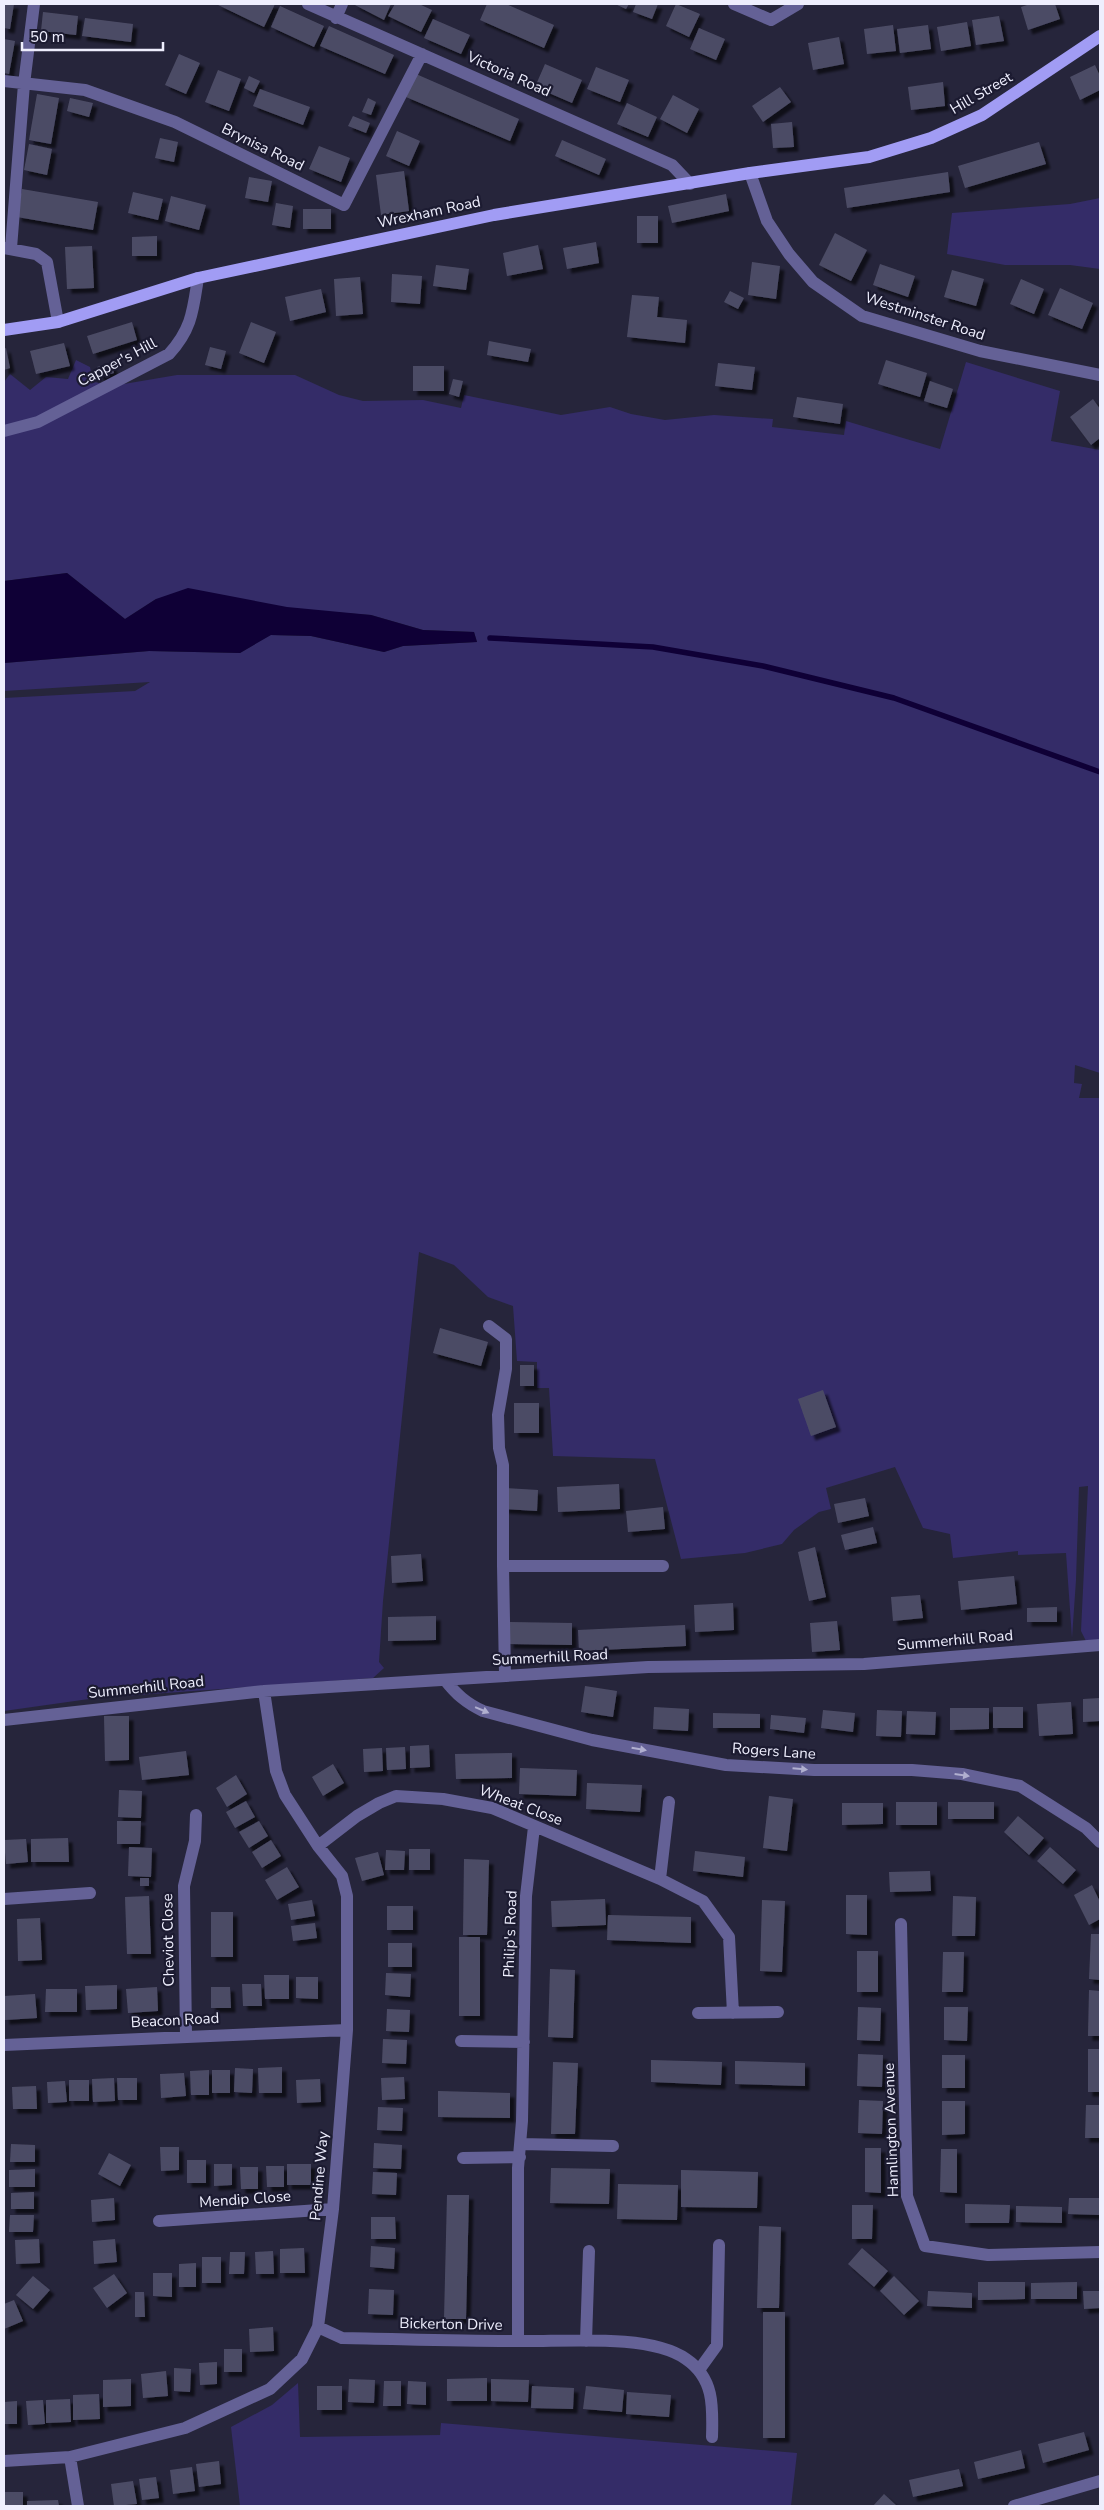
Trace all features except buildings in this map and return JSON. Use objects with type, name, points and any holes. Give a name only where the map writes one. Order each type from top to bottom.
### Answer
[{"type":"main road","name":"Hill Street","points":[[869,157],[931,138],[982,115],[1100,36]]},
{"type":"main road","name":"Wrexham Road","points":[[4,330],[58,322],[198,278],[494,215],[750,173],[869,157]]},
{"type":"street","points":[[34,4],[7,248],[36,254],[47,262],[58,322]]},
{"type":"street","name":"Victoria Road","points":[[308,4],[672,165],[690,184]]},
{"type":"street","points":[[336,18],[342,4]]},
{"type":"street","points":[[734,4],[771,20],[798,4]]},
{"type":"street","name":"Brynisa Road","points":[[4,81],[85,90],[174,122],[344,205],[422,54]]},
{"type":"street","name":"Westminster Road","points":[[750,173],[767,221],[789,254],[813,282],[862,316],[980,351],[1100,375]]},
{"type":"street","name":"Capper's Hill","points":[[4,431],[38,422],[169,354],[182,339],[192,317],[198,278]]},
{"type":"street","points":[[490,1326],[506,1340],[506,1369],[498,1415],[503,1465],[505,1675]]},
{"type":"street","points":[[503,1566],[664,1566]]},
{"type":"street","name":"Summerhill Road","points":[[4,1720],[264,1691],[505,1675],[648,1668],[864,1664],[1100,1645]]},
{"type":"street","name":"Rogers Lane","points":[[445,1680],[461,1698],[483,1711],[592,1740],[726,1765],[814,1770],[912,1770],[962,1774],[1020,1786],[1086,1828],[1100,1842]]},
{"type":"street","name":"Pendine Way","points":[[4,2461],[70,2457],[185,2428],[270,2389],[302,2359],[318,2327],[333,2209],[347,2030],[347,1896],[342,1876],[318,1846],[285,1795],[276,1771],[264,1691]]},
{"type":"street","name":"Wheat Close","points":[[318,1846],[364,1812],[396,1796],[467,1802],[492,1808],[660,1879],[703,1901],[729,1937],[733,2013]]},
{"type":"street","points":[[660,1879],[669,1802]]},
{"type":"street","name":"Cheviot Close","points":[[186,2036],[184,1886],[195,1840],[196,1815]]},
{"type":"street","name":"Philip's Road","points":[[518,2341],[526,1896],[534,1827]]},
{"type":"street","points":[[4,1898],[90,1893]]},
{"type":"street","name":"Hamlington Avenue","points":[[901,1924],[907,2196],[925,2246],[988,2255],[1100,2252]]},
{"type":"street","points":[[698,2013],[778,2012]]},
{"type":"street","name":"Beacon Road","points":[[4,2045],[347,2030]]},
{"type":"street","points":[[461,2041],[524,2042]]},
{"type":"street","points":[[463,2158],[521,2150],[613,2146]]},
{"type":"street","name":"Mendip Close","points":[[159,2221],[333,2209]]},
{"type":"street","points":[[699,2370],[717,2344],[720,2246]]},
{"type":"street","points":[[586,2341],[589,2251]]},
{"type":"street","name":"Bickerton Drive","points":[[318,2327],[342,2338],[586,2341],[649,2344],[668,2349],[686,2359],[699,2370],[708,2385],[713,2404],[712,2437]]},
{"type":"street","points":[[70,2457],[78,2506]]},
{"type":"street","points":[[1014,2506],[1100,2481]]},
{"type":"shaded area","points":[[1100,198],[1100,269],[1070,265],[1005,265],[947,254],[952,213],[1070,204]]},
{"type":"shaded area","points":[[76,360],[90,367],[93,382],[118,385],[177,375],[295,375],[339,395],[363,401],[423,400],[461,408],[464,395],[561,415],[610,407],[631,414],[665,420],[714,415],[773,419],[772,427],[844,435],[846,421],[940,449],[966,362],[1060,391],[1051,441],[1100,450],[1100,1073],[1075,1065],[1074,1083],[1082,1084],[1079,1098],[1100,1098],[1100,1640],[1086,1641],[1081,1631],[1088,1486],[1079,1487],[1072,1638],[1066,1553],[1018,1555],[1018,1551],[953,1558],[950,1534],[923,1528],[895,1467],[826,1488],[831,1509],[819,1512],[794,1530],[782,1544],[745,1553],[681,1559],[655,1459],[553,1456],[549,1388],[537,1388],[537,1362],[517,1361],[513,1306],[488,1297],[454,1265],[419,1252],[383,1601],[379,1662],[384,1668],[373,1678],[96,1698],[4,1711],[4,698],[135,691],[150,682],[4,691],[4,663],[149,651],[240,653],[270,635],[311,636],[384,652],[403,646],[477,642],[474,632],[423,630],[371,615],[156,599],[125,619],[67,573],[4,581],[4,382],[10,374],[30,390],[46,377],[68,379]]},
{"type":"shaded area","points":[[67,573],[125,619],[156,599],[188,588],[287,607],[371,615],[423,630],[474,632],[477,642],[403,646],[384,652],[311,636],[271,635],[240,653],[149,651],[4,663],[4,581]]},
{"type":"shaded area","points":[[298,2383],[300,2437],[440,2435],[441,2423],[797,2453],[791,2506],[240,2506],[231,2427],[272,2405]]},
{"type":"waterway","points":[[490,638],[653,647],[763,666],[894,698],[1100,772]]}]
